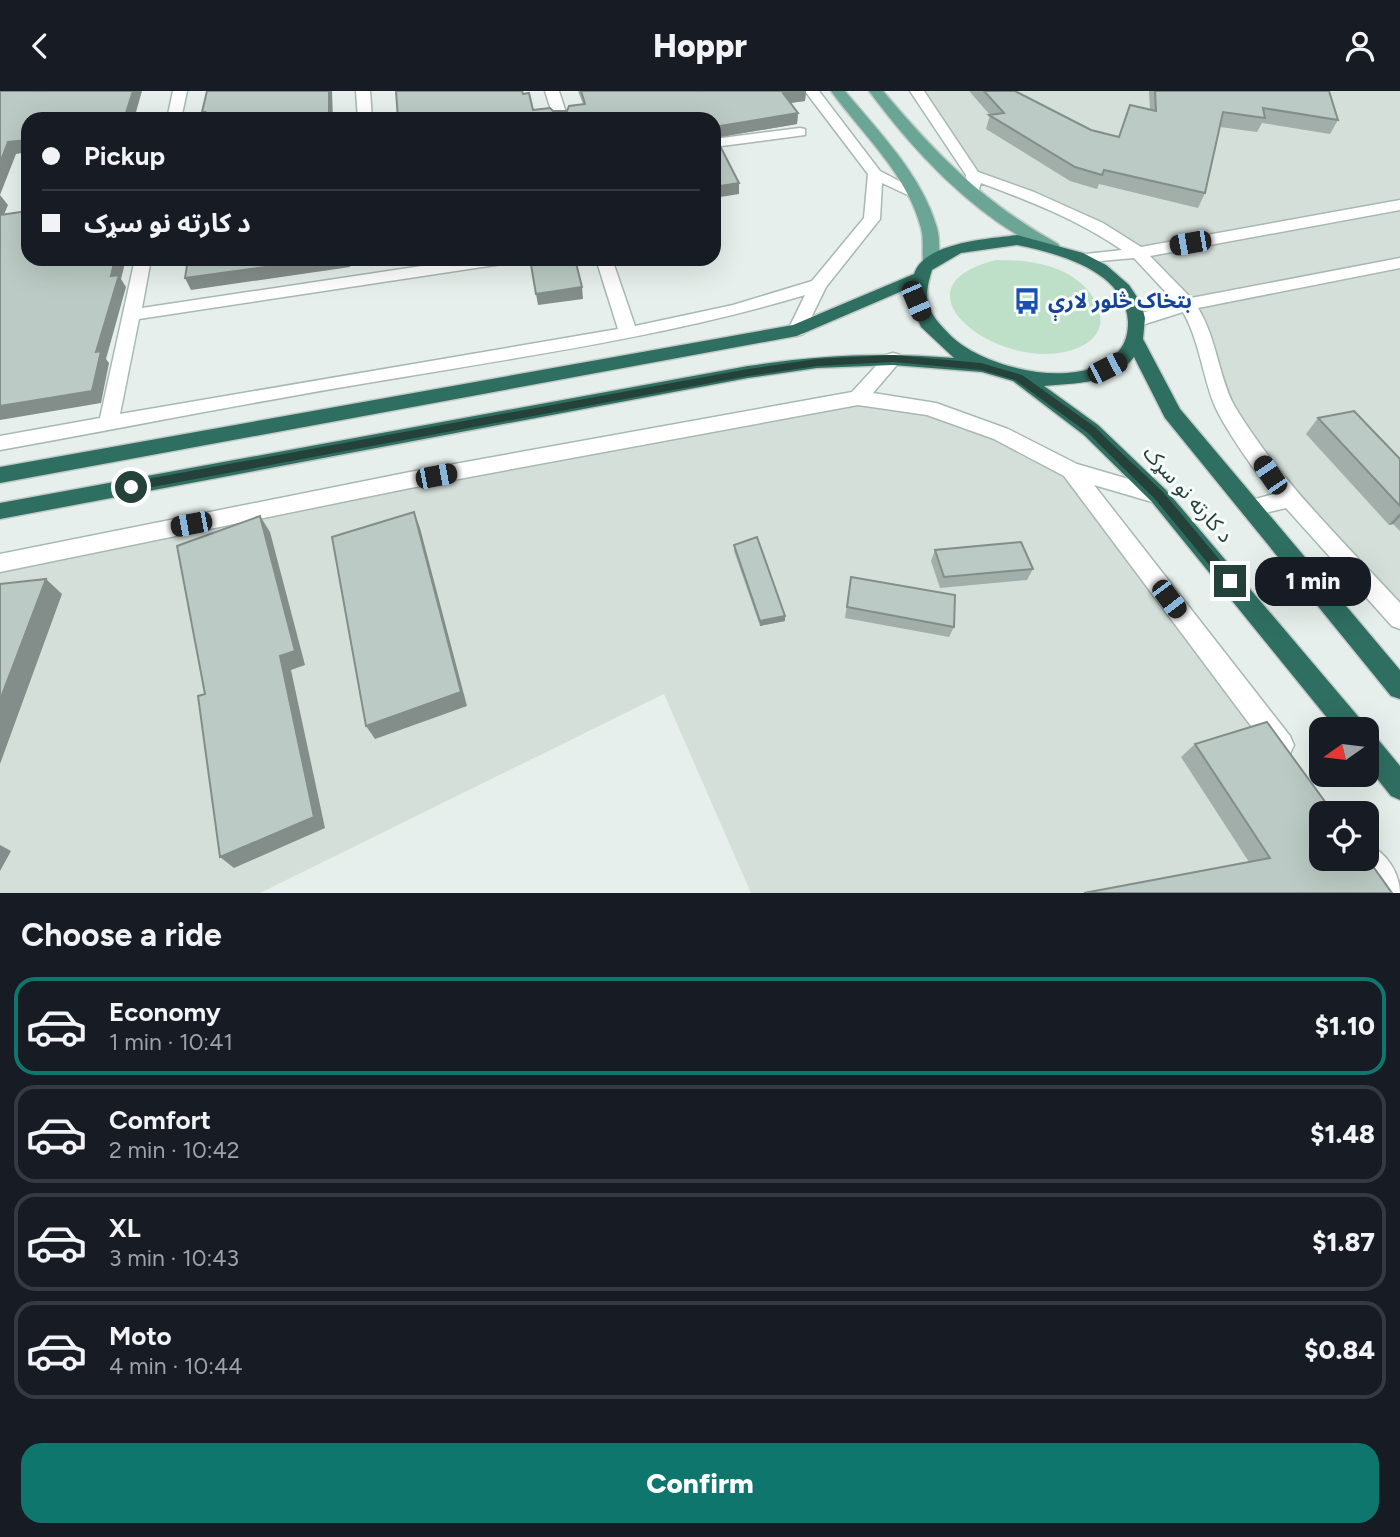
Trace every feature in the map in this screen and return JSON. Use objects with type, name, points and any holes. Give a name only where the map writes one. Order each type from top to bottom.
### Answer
[{"type":"highway","points":[[0,475],[797,330],[917,278],[931,261],[954,248],[983,241],[1017,240],[1052,247],[1083,259],[1110,276],[1129,297],[1139,320],[1136,342],[1120,362],[1094,375],[1058,381],[1019,378],[981,366],[948,348],[926,325],[916,301],[917,278]]},
{"type":"highway","name":"د کارته نو سړک","points":[[1136,342],[1172,413],[1400,688]]},
{"type":"highway","points":[[0,511],[748,372],[817,362],[893,359],[981,366]]},
{"type":"highway","name":"د کارته نو سړک","points":[[1019,378],[1091,430],[1159,496],[1342,717]]},
{"type":"highway","points":[[1379,761],[1400,787]]},
{"type":"main road","points":[[838,91],[891,157],[912,192],[929,229],[931,261]]},
{"type":"main road","points":[[876,91],[929,154],[972,195],[1006,221],[1052,247]]},
{"type":"street","points":[[176,112],[180,91]]},
{"type":"street","points":[[363,91],[364,112]]},
{"type":"street","points":[[552,91],[559,112]]},
{"type":"street","points":[[812,91],[875,174],[912,192]]},
{"type":"street","points":[[917,91],[973,175],[972,195]]},
{"type":"street","points":[[721,142],[800,132]]},
{"type":"street","points":[[797,330],[818,285],[872,219],[875,174]]},
{"type":"street","points":[[973,175],[1029,195],[1097,226],[1138,253],[1186,304],[1200,326],[1224,405],[1270,475],[1400,619]]},
{"type":"street","points":[[1083,259],[1138,253],[1400,205]]},
{"type":"street","points":[[1139,320],[1186,304],[1400,263]]},
{"type":"street","points":[[109,422],[142,266]]},
{"type":"street","points":[[372,266],[373,278]]},
{"type":"street","points":[[131,315],[454,266]]},
{"type":"street","points":[[606,266],[628,333]]},
{"type":"street","points":[[0,443],[628,333],[735,310],[818,285]]},
{"type":"street","points":[[858,398],[893,359]]},
{"type":"street","points":[[0,563],[410,480],[858,398],[929,408],[1000,434],[1071,470],[1159,496]]},
{"type":"street","points":[[1071,470],[1291,758]]},
{"type":"street","points":[[1252,508],[1291,498]]},
{"type":"street","points":[[1378,871],[1394,893]]},
{"type":"shaded area","points":[[917,91],[1400,91],[1400,619],[1224,405],[1187,304],[1097,226],[973,175]]},
{"type":"shaded area","points":[[858,398],[929,408],[1071,470],[1312,801],[1309,801],[1309,871],[1377,871],[1394,893],[751,893],[664,694],[260,893],[0,893],[0,563]]},
{"type":"green space","points":[[996,260],[1039,264],[1064,272],[1077,280],[1096,301],[1100,313],[1100,325],[1095,335],[1085,344],[1069,351],[1040,354],[1011,349],[985,338],[964,323],[952,306],[951,288],[965,272]]},
{"type":"building","points":[[0,91],[133,91],[126,112],[21,112],[21,141],[8,142],[0,163]]},
{"type":"building","points":[[207,91],[329,91],[329,112],[202,112]]},
{"type":"building","points":[[396,91],[522,91],[523,94],[529,93],[533,110],[550,108],[553,111],[567,111],[569,106],[585,104],[581,91],[801,91],[783,93],[798,113],[721,126],[721,112],[398,112]]},
{"type":"building","points":[[984,91],[1015,91],[1091,130],[1119,137],[1130,105],[1156,111],[1155,91],[1329,91],[1338,120],[1263,108],[1265,118],[1223,112],[1205,193],[1104,170],[1102,175],[1075,167],[989,115],[1004,113]]},
{"type":"building","points":[[721,148],[739,183],[721,186]]},
{"type":"building","points":[[21,212],[21,266],[113,266],[111,276],[119,275],[96,352],[101,351],[92,391],[0,406],[0,215]]},
{"type":"building","points":[[187,266],[273,266],[185,278]]},
{"type":"building","points":[[531,266],[577,266],[582,287],[536,294]]},
{"type":"building","points":[[1354,411],[1400,459],[1400,506],[1318,418]]},
{"type":"building","points":[[414,512],[461,692],[366,726],[332,537]]},
{"type":"building","points":[[260,516],[295,651],[280,656],[314,817],[220,857],[198,696],[205,694],[177,546]]},
{"type":"building","points":[[757,537],[785,616],[760,621],[734,545]]},
{"type":"building","points":[[1021,542],[1033,569],[944,577],[935,550]]},
{"type":"building","points":[[851,577],[955,595],[954,627],[847,607]]},
{"type":"building","points":[[46,579],[0,700],[0,584]]},
{"type":"building","points":[[1267,722],[1309,780],[1309,787],[1314,787],[1325,801],[1309,801],[1309,871],[1376,871],[1392,893],[1084,893],[1270,858],[1195,744]]},
{"type":"place","name":"بتخاک څلور لارې","points":[[1027,301]]},
{"type":"route","points":[[131,487],[748,372],[817,362],[893,359],[981,366],[1019,378],[1091,430],[1159,496],[1230,581]]}]
